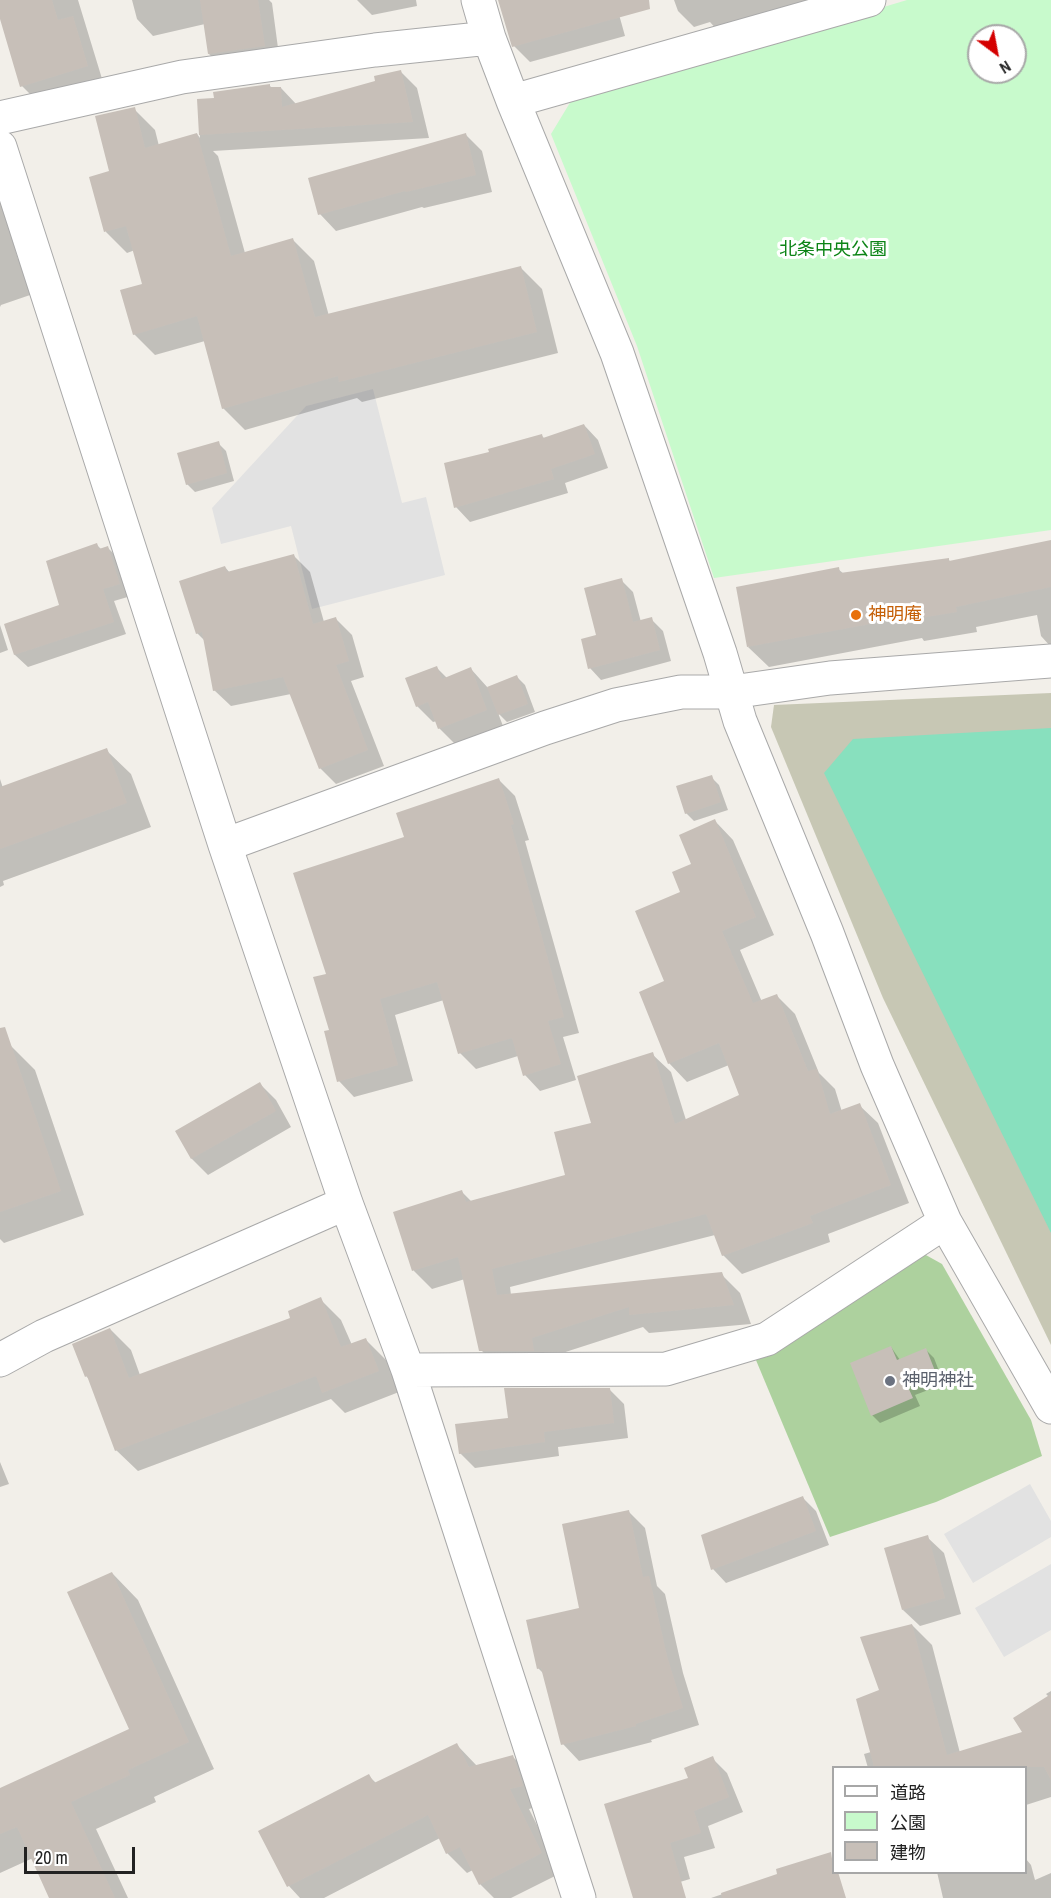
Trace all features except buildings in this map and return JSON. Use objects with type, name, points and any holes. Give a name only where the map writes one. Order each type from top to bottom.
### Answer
[{"type":"street","points":[[477,0],[513,101],[617,353],[740,721],[827,933],[877,1065],[945,1222],[1051,1407]]},
{"type":"street","points":[[513,101],[869,0]]},
{"type":"street","points":[[0,118],[182,77],[375,50],[489,38]]},
{"type":"street","points":[[0,147],[225,845],[346,1203],[408,1370],[579,1898]]},
{"type":"street","points":[[225,845],[545,728],[616,705],[681,692],[732,692],[830,678],[1051,661]]},
{"type":"street","points":[[0,1360],[44,1336],[346,1203]]},
{"type":"street","points":[[408,1370],[666,1369],[767,1339],[945,1222]]},
{"type":"shaded area","points":[[373,389],[402,503],[426,497],[445,575],[312,609],[291,526],[221,544],[212,508],[306,406]]},
{"type":"shaded area","points":[[1051,693],[1051,1345],[883,998],[771,727],[774,705]]},
{"type":"shaded area","points":[[1030,1484],[1051,1521],[1051,1537],[973,1583],[944,1534]]},
{"type":"shaded area","points":[[1051,1564],[1051,1630],[1004,1657],[975,1608]]},
{"type":"green space","name":"北条中央公園","points":[[907,0],[1051,0],[1051,530],[714,578],[637,346],[551,134],[571,101]]},
{"type":"green space","points":[[1051,728],[1051,1233],[824,773],[853,739]]},
{"type":"green space","points":[[924,1254],[942,1264],[1031,1420],[1042,1456],[936,1502],[830,1537],[753,1353]]},
{"type":"place","name":"神明庵","points":[[856,615]]},
{"type":"place","name":"神明神社","points":[[890,1381]]}]
